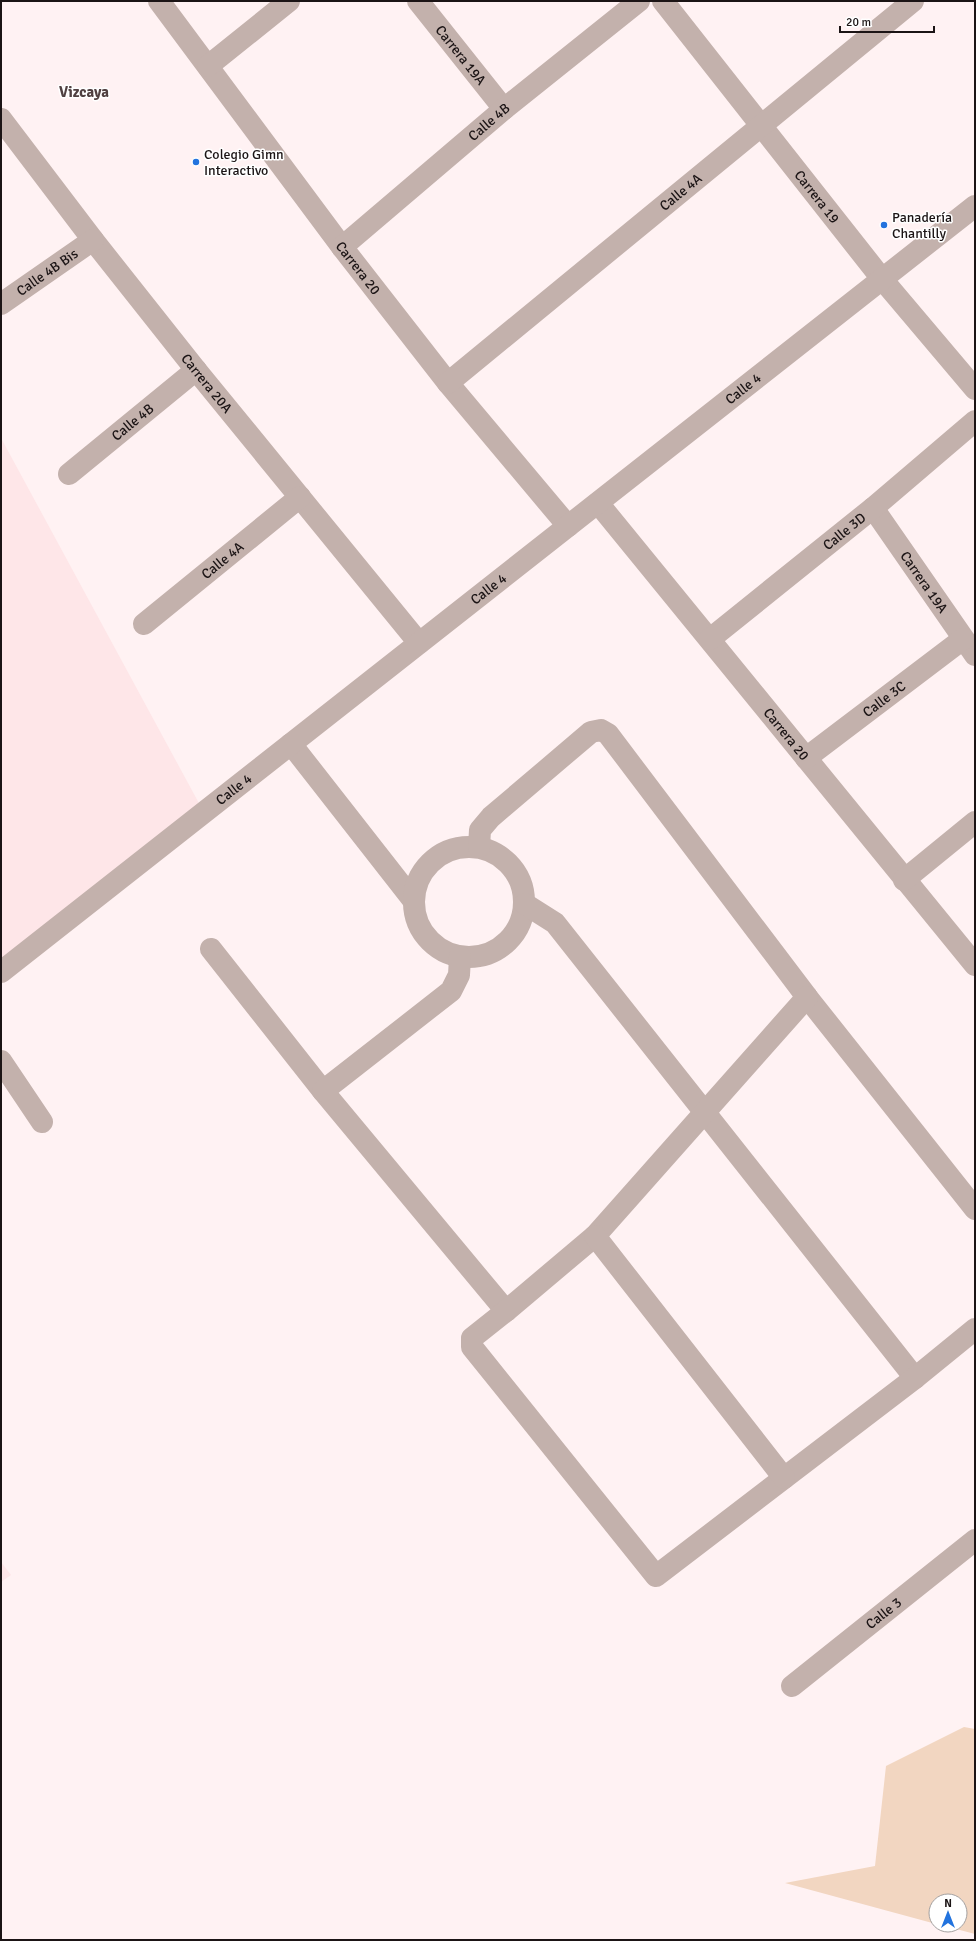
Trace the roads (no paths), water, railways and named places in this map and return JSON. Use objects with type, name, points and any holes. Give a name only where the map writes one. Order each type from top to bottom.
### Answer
[{"type":"street","name":"Carrera 20","points":[[160,1],[342,247],[448,383],[568,526]]},
{"type":"street","points":[[208,66],[289,1]]},
{"type":"street","name":"Carrera 19A","points":[[418,1],[504,109]]},
{"type":"street","name":"Calle 4B","points":[[342,247],[504,109],[639,1]]},
{"type":"street","name":"Carrera 19","points":[[664,1],[882,279],[975,389]]},
{"type":"street","name":"Calle 4A","points":[[448,383],[913,1]]},
{"type":"street","name":"Carrera 20A","points":[[1,119],[93,240],[196,370],[419,643]]},
{"type":"street","name":"Calle 4","points":[[1,972],[975,206]]},
{"type":"street","name":"Calle 4B Bis","points":[[1,304],[93,240]]},
{"type":"street","name":"Calle 4B","points":[[69,474],[196,370]]},
{"type":"street","name":"Calle 3D","points":[[710,639],[873,508],[975,421]]},
{"type":"street","name":"Calle 4A","points":[[144,624],[300,497]]},
{"type":"street","name":"Carrera 20","points":[[598,503],[710,639],[904,880],[975,965]]},
{"type":"street","name":"Carrera 19A","points":[[873,508],[969,647]]},
{"type":"street","name":"Calle 3C","points":[[806,758],[969,647]]},
{"type":"street","points":[[479,847],[480,830],[491,817],[591,732],[601,730],[608,734],[807,997],[975,1209]]},
{"type":"street","points":[[291,744],[413,900]]},
{"type":"street","points":[[904,880],[975,822]]},
{"type":"street","points":[[463,847],[479,847],[494,852],[507,861],[517,873],[524,888],[525,904],[522,919],[516,933],[505,945],[491,953],[476,957],[460,957],[445,952],[432,943],[418,923],[415,916],[413,900],[416,885],[423,871],[434,859],[448,851],[463,847]]},
{"type":"street","points":[[525,904],[555,923],[915,1378]]},
{"type":"street","points":[[211,949],[324,1091],[506,1311]]},
{"type":"street","points":[[324,1091],[451,991],[459,975],[460,957]]},
{"type":"street","points":[[807,997],[595,1236],[472,1338],[472,1347],[656,1576],[915,1378],[975,1329]]},
{"type":"street","points":[[1,1061],[42,1122]]},
{"type":"street","points":[[595,1236],[784,1478]]},
{"type":"street","name":"Calle 3","points":[[792,1686],[975,1540]]},
{"type":"place","name":"Colegio Gimn Interactivo","points":[[196,162]]},
{"type":"place","name":"Panadería Chantilly","points":[[884,225]]},
{"type":"district","name":"Vizcaya","points":[[84,92]]}]
